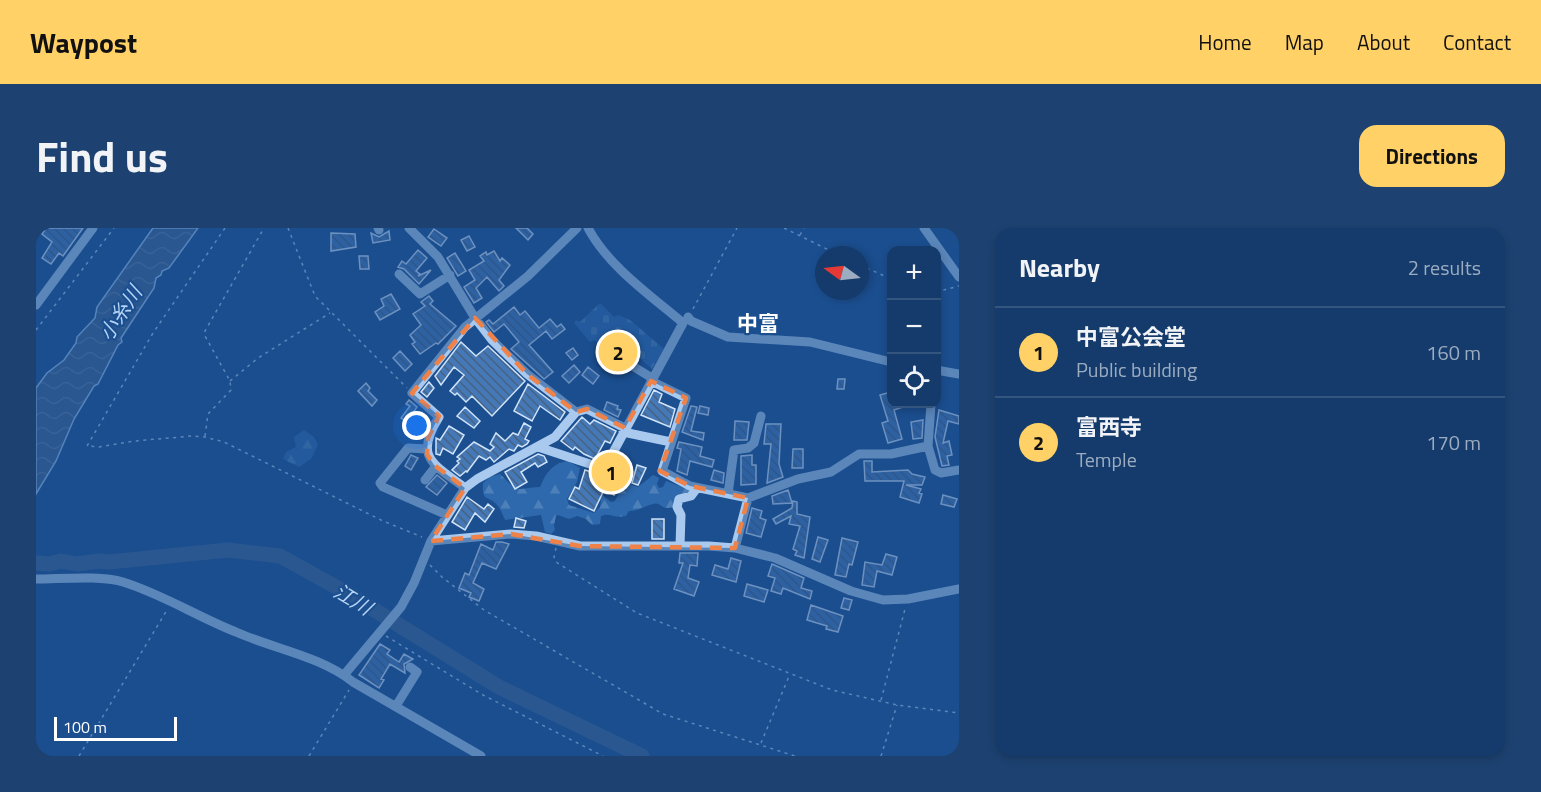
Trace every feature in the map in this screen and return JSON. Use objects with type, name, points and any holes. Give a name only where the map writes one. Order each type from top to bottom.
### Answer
[{"type":"street","points":[[36,304],[93,228]]},
{"type":"street","points":[[465,488],[431,461],[427,449],[431,430],[439,417],[412,393],[475,318],[528,276],[577,228]]},
{"type":"street","points":[[588,228],[606,253],[649,295],[685,320],[728,338],[810,342],[887,361]]},
{"type":"street","points":[[924,228],[959,277]]},
{"type":"street","points":[[413,229],[438,257],[475,318],[492,340],[527,374],[576,412]]},
{"type":"street","points":[[399,274],[420,294],[450,275]]},
{"type":"street","points":[[538,447],[596,466],[609,460],[685,320]]},
{"type":"street","points":[[626,362],[686,398],[662,471],[697,488],[748,498],[798,479],[831,472],[859,454],[891,454],[928,446]]},
{"type":"street","points":[[941,371],[959,374]]},
{"type":"street","points":[[931,408],[928,446],[935,470],[941,473],[959,470]]},
{"type":"street","points":[[344,675],[396,615],[414,584],[431,541],[465,488],[477,478],[555,437],[576,412],[587,410],[624,430],[671,442]]},
{"type":"street","points":[[728,494],[734,450],[748,448],[754,443],[761,416]]},
{"type":"street","points":[[427,449],[408,448],[380,483],[383,487],[447,515]]},
{"type":"street","points":[[425,480],[436,466]]},
{"type":"street","points":[[680,546],[681,515],[677,507],[679,499],[691,496],[697,488]]},
{"type":"street","points":[[735,548],[748,498]]},
{"type":"street","points":[[431,541],[511,534],[536,536],[580,546],[735,548],[775,558],[851,591],[883,600],[908,599],[959,589]]},
{"type":"street","points":[[36,579],[107,579],[122,582],[172,602],[236,633],[291,652],[344,675],[481,756]]},
{"type":"street","points":[[396,706],[417,672],[410,668]]},
{"type":"path","points":[[36,330],[114,228]]},
{"type":"path","points":[[225,228],[153,333],[87,446],[99,447],[135,441],[205,437],[231,446],[384,521],[431,541]]},
{"type":"path","points":[[205,437],[208,414],[230,393],[230,381],[205,336],[205,331],[264,228]]},
{"type":"path","points":[[288,228],[315,296],[412,393]]},
{"type":"path","points":[[685,320],[737,228]]},
{"type":"path","points":[[784,228],[821,246]]},
{"type":"path","points":[[800,236],[804,228]]},
{"type":"path","points":[[869,269],[887,277]]},
{"type":"path","points":[[941,291],[959,286]]},
{"type":"path","points":[[230,381],[232,377],[258,358],[330,313]]},
{"type":"path","points":[[557,541],[554,557],[556,562],[637,613],[832,690],[897,705],[959,713]]},
{"type":"path","points":[[425,558],[442,577],[484,610],[663,714],[795,756]]},
{"type":"path","points":[[881,701],[908,599]]},
{"type":"path","points":[[80,756],[172,602]]},
{"type":"path","points":[[383,630],[412,653],[483,695],[603,756]]},
{"type":"path","points":[[760,744],[790,674]]},
{"type":"path","points":[[309,756],[353,682]]},
{"type":"path","points":[[881,756],[897,705]]},
{"type":"highlighted area","points":[[475,318],[527,374],[576,412],[587,409],[625,428],[651,381],[686,398],[660,471],[690,486],[748,498],[735,548],[580,546],[511,534],[431,541],[465,488],[434,465],[427,454],[428,438],[439,416],[412,393]]},
{"type":"green space","points":[[600,303],[614,317],[618,315],[630,320],[664,349],[652,369],[616,337],[606,350],[594,340],[590,342],[574,323],[576,320],[580,322]]},
{"type":"green space","points":[[304,430],[314,437],[318,445],[311,459],[299,467],[283,459],[286,452],[296,447],[294,437]]},
{"type":"green space","points":[[568,461],[580,468],[577,482],[567,499],[569,505],[594,513],[600,507],[601,501],[598,497],[600,493],[611,502],[615,501],[623,485],[638,487],[653,475],[659,478],[657,484],[659,488],[663,487],[666,481],[690,490],[674,507],[665,508],[655,504],[629,511],[626,516],[604,515],[601,516],[600,524],[592,525],[586,519],[577,516],[569,519],[558,515],[554,525],[555,530],[551,534],[545,532],[541,515],[505,520],[498,506],[484,494],[483,483],[490,477],[500,474],[518,489],[540,487],[551,469]]},
{"type":"water","name":"小糸川","points":[[153,228],[198,228],[169,268],[162,271],[161,275],[156,278],[154,288],[121,338],[122,342],[118,345],[98,384],[94,386],[74,419],[56,461],[36,494],[36,388],[47,373],[64,360],[76,343],[77,337],[95,318],[97,307]]},
{"type":"building","points":[[46,228],[83,228],[63,256],[59,253],[51,264],[42,258],[52,242],[42,234]]},
{"type":"building","points":[[516,228],[527,228],[533,234],[528,240]]},
{"type":"building","points":[[434,229],[447,238],[441,246],[428,237]]},
{"type":"building","points":[[389,231],[390,240],[373,243],[371,233],[379,237]]},
{"type":"building","points":[[331,233],[355,234],[356,247],[331,251]]},
{"type":"building","points":[[469,236],[475,247],[467,251],[461,240]]},
{"type":"building","points":[[418,250],[427,258],[416,271],[420,274],[418,276],[431,270],[419,284],[404,269],[398,267],[402,261],[406,264]]},
{"type":"building","points":[[494,251],[500,261],[502,258],[510,265],[499,280],[504,286],[499,291],[487,277],[476,288],[482,298],[474,303],[464,287],[475,280],[469,270],[484,261],[480,256]]},
{"type":"building","points":[[455,253],[466,271],[458,276],[447,258]]},
{"type":"building","points":[[359,256],[368,256],[369,269],[360,269]]},
{"type":"building","points":[[391,294],[400,309],[380,320],[375,312],[384,306],[381,299]]},
{"type":"building","points":[[429,296],[433,301],[430,304],[456,326],[438,344],[436,343],[420,354],[412,344],[415,342],[410,335],[421,325],[413,314],[425,306],[421,302]]},
{"type":"building","points":[[514,307],[520,315],[525,311],[539,328],[550,319],[557,327],[561,324],[565,329],[552,339],[546,331],[529,345],[553,372],[544,379],[511,349],[519,342],[504,324],[494,332],[486,322],[489,320],[493,324]]},
{"type":"building","points":[[461,342],[476,356],[488,346],[525,381],[492,416],[472,396],[466,402],[457,393],[455,395],[450,391],[464,375],[454,367],[441,385],[435,376]]},
{"type":"building","points":[[619,343],[627,348],[616,365],[608,359]]},
{"type":"building","points":[[573,348],[578,355],[572,360],[566,353]]},
{"type":"building","points":[[400,351],[412,364],[405,371],[393,358]]},
{"type":"building","points":[[574,365],[580,372],[569,383],[562,376]]},
{"type":"building","points":[[588,367],[599,376],[593,384],[582,375]]},
{"type":"building","points":[[838,379],[845,379],[844,389],[837,389]]},
{"type":"building","points":[[429,382],[434,388],[427,397],[421,392]]},
{"type":"building","points":[[366,383],[370,388],[368,391],[377,400],[372,406],[358,391]]},
{"type":"building","points":[[528,384],[565,412],[560,420],[540,406],[532,421],[514,411]]},
{"type":"building","points":[[654,390],[662,394],[659,402],[675,409],[670,427],[641,415]]},
{"type":"building","points":[[887,393],[887,408],[900,408],[894,410],[902,439],[888,443],[882,423],[888,421],[880,395]]},
{"type":"building","points":[[409,400],[417,407],[413,413],[424,421],[419,430],[401,418],[410,406],[406,404]]},
{"type":"building","points":[[607,402],[618,406],[617,409],[621,410],[618,417],[604,410]]},
{"type":"building","points":[[691,406],[697,407],[691,431],[704,433],[703,440],[682,432]]},
{"type":"building","points":[[700,406],[709,408],[708,415],[698,413]]},
{"type":"building","points":[[465,407],[480,421],[474,428],[457,416]]},
{"type":"building","points":[[939,410],[959,416],[959,424],[948,421],[943,443],[949,441],[952,455],[947,456],[949,465],[942,466],[935,437]]},
{"type":"building","points":[[582,417],[590,424],[594,420],[616,431],[610,443],[605,441],[595,459],[575,447],[573,450],[561,441]]},
{"type":"building","points":[[923,420],[922,438],[913,439],[911,422]]},
{"type":"building","points":[[735,421],[749,422],[747,440],[734,440]]},
{"type":"building","points":[[524,423],[531,427],[525,439],[529,441],[527,444],[522,447],[518,445],[514,451],[509,449],[494,462],[490,457],[486,460],[479,456],[467,472],[460,476],[452,470],[459,463],[457,461],[460,459],[457,457],[474,442],[490,451],[494,447],[490,444],[496,433],[505,441],[513,433],[518,435]]},
{"type":"building","points":[[766,424],[781,424],[779,464],[783,477],[767,483],[771,444],[764,444]]},
{"type":"building","points":[[449,426],[464,435],[453,454],[443,448],[440,455],[436,454],[436,438],[440,440]]},
{"type":"building","points":[[679,442],[702,447],[700,456],[714,460],[712,467],[690,461],[687,475],[677,471],[681,449],[677,448]]},
{"type":"building","points":[[793,449],[803,449],[803,468],[792,468]]},
{"type":"building","points":[[538,454],[544,456],[547,462],[538,467],[535,463],[521,472],[527,482],[515,489],[505,472]]},
{"type":"building","points":[[411,455],[418,458],[411,470],[405,466]]},
{"type":"building","points":[[752,455],[752,465],[756,465],[756,484],[741,485],[741,456]]},
{"type":"building","points":[[616,460],[621,463],[618,473],[608,468]]},
{"type":"building","points":[[864,461],[872,461],[872,472],[908,470],[912,474],[925,477],[922,485],[906,485],[921,489],[919,503],[900,497],[904,481],[865,481]]},
{"type":"building","points":[[637,465],[646,468],[638,485],[632,483]]},
{"type":"building","points":[[585,470],[615,479],[611,485],[617,488],[614,495],[604,490],[594,511],[569,499],[575,487],[579,489]]},
{"type":"building","points":[[714,470],[724,473],[723,483],[711,480]]},
{"type":"building","points":[[437,475],[447,483],[437,495],[426,487]]},
{"type":"building","points":[[788,490],[792,503],[773,504],[772,496]]},
{"type":"building","points":[[943,495],[957,499],[954,507],[941,504]]},
{"type":"building","points":[[467,497],[484,509],[488,504],[494,509],[485,522],[475,513],[465,530],[452,522]]},
{"type":"building","points":[[793,501],[797,502],[797,514],[810,517],[804,558],[795,555],[797,551],[793,549],[800,526],[789,524],[791,516],[776,524],[773,519],[792,508]]},
{"type":"building","points":[[752,508],[762,511],[760,518],[766,520],[761,537],[746,533]]},
{"type":"building","points":[[516,518],[526,521],[524,528],[514,527]]},
{"type":"building","points":[[652,519],[664,519],[664,539],[652,539]]},
{"type":"building","points":[[818,537],[828,540],[820,562],[812,559]]},
{"type":"building","points":[[842,538],[858,542],[846,577],[835,575]]},
{"type":"building","points":[[496,542],[509,544],[496,569],[482,563],[473,583],[484,589],[479,601],[469,597],[471,593],[459,588],[465,573],[469,575],[481,544],[493,550]]},
{"type":"building","points":[[680,553],[698,553],[697,566],[690,565],[688,578],[699,582],[694,596],[674,589],[683,563],[679,563]]},
{"type":"building","points":[[886,554],[897,557],[892,575],[877,571],[874,587],[862,585],[865,562],[882,565]]},
{"type":"building","points":[[731,558],[741,561],[736,582],[712,575],[715,565],[728,569]]},
{"type":"building","points":[[772,564],[804,578],[801,588],[812,591],[810,599],[783,588],[781,594],[771,591],[775,578],[768,576]]},
{"type":"building","points":[[747,584],[768,590],[764,602],[744,596]]},
{"type":"building","points":[[844,598],[852,600],[849,610],[841,608]]},
{"type":"building","points":[[811,605],[843,616],[838,632],[807,620]]},
{"type":"building","points":[[380,644],[390,650],[387,654],[399,662],[404,654],[413,659],[404,664],[405,673],[390,664],[381,679],[384,680],[379,688],[359,675]]},
{"type":"waterway","name":"江川","points":[[36,563],[109,562],[228,550],[280,556],[347,593],[499,687],[642,756]]},
{"type":"place","name":"富西寺","points":[[618,352]]},
{"type":"place","name":"中富公会堂","points":[[611,472]]},
{"type":"district","name":"中富","points":[[758,323]]}]
